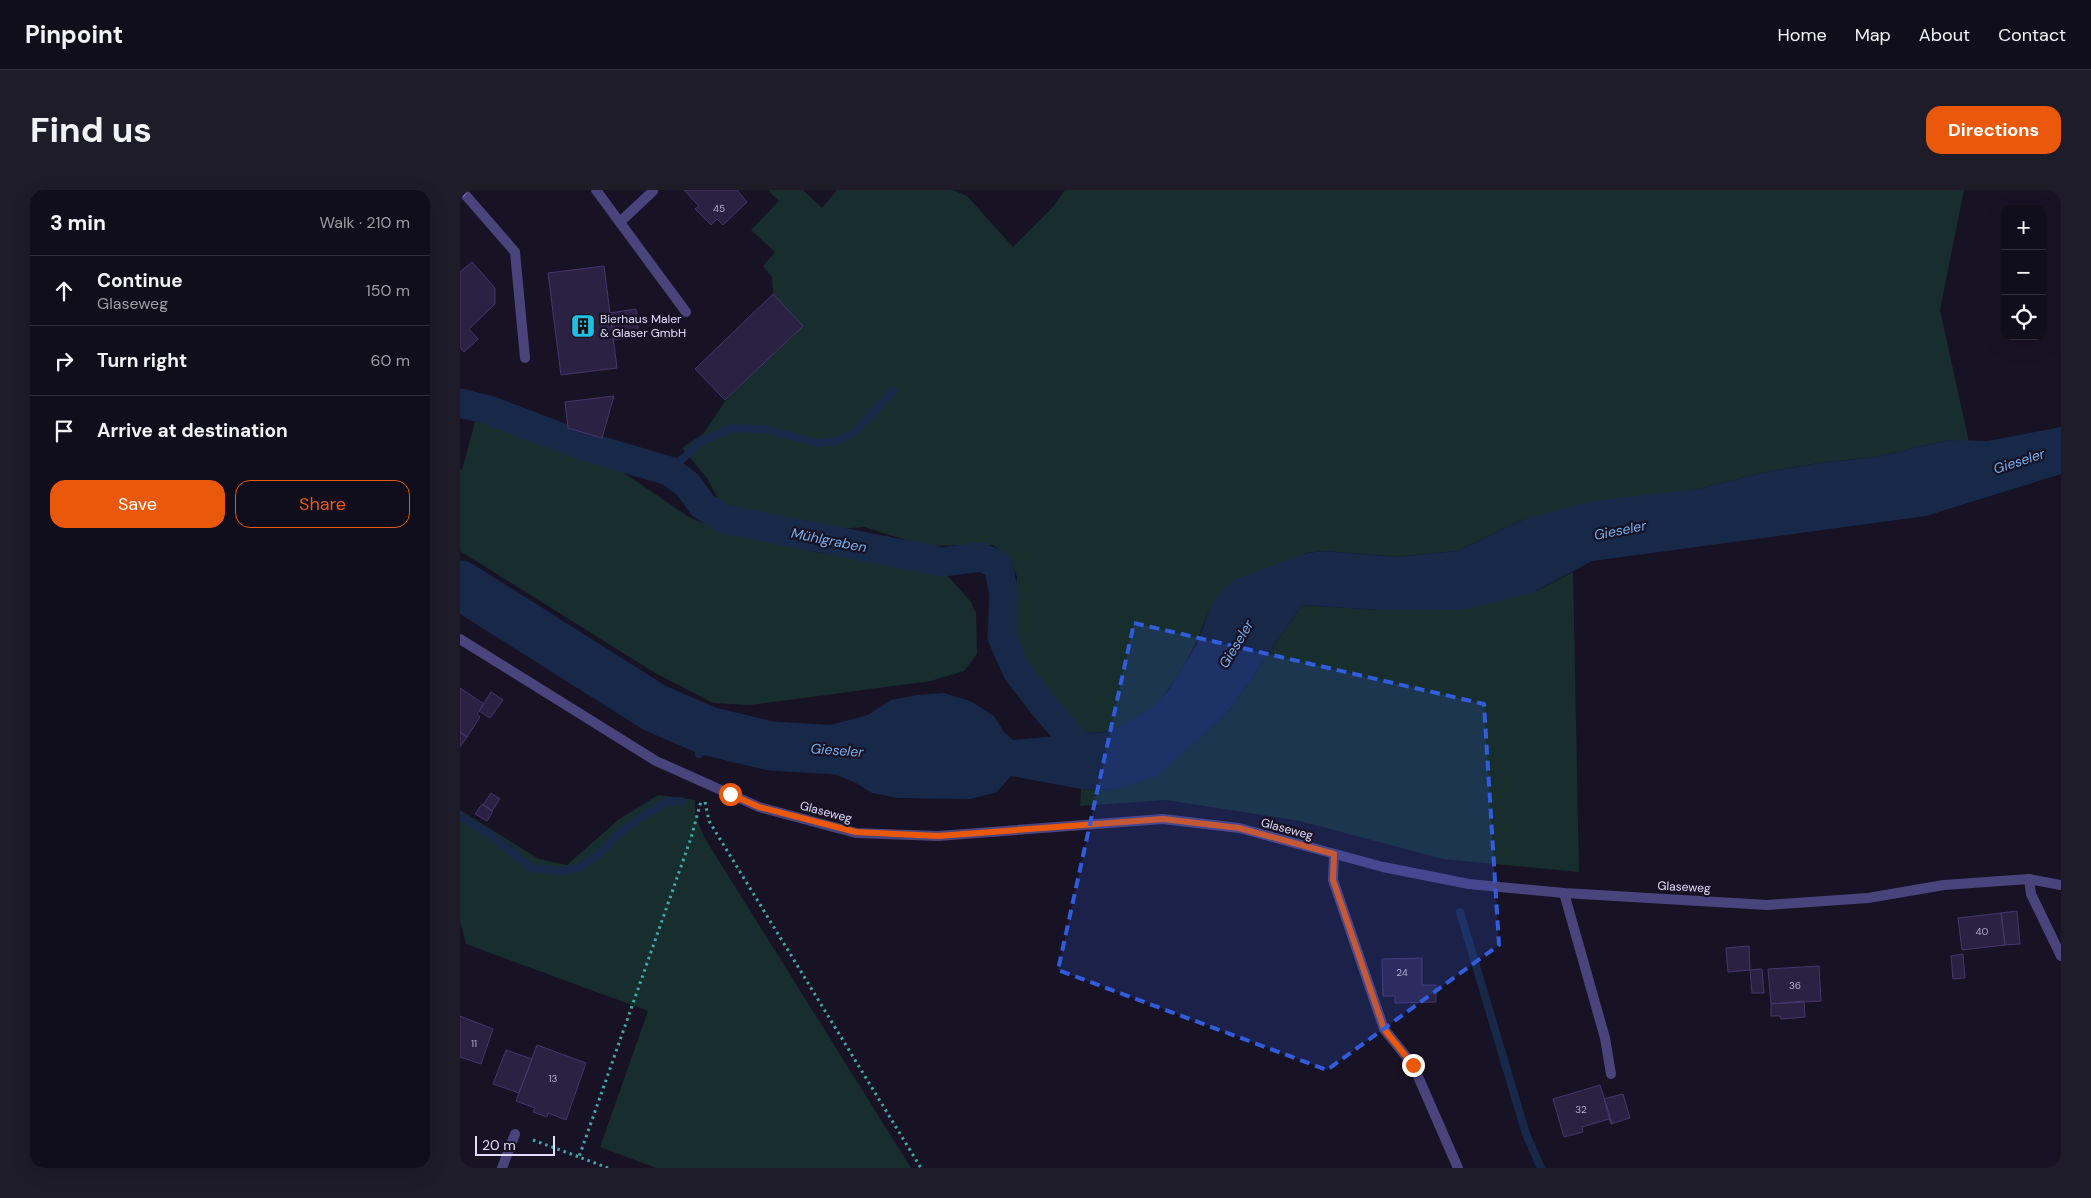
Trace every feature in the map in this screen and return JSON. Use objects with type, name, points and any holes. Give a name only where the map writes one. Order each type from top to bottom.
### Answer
[{"type":"street","points":[[596,190],[686,312]]},
{"type":"street","points":[[620,222],[653,191]]},
{"type":"street","points":[[462,192],[515,252],[525,358]]},
{"type":"street","name":"Glaseweg","points":[[460,639],[656,761],[759,807],[856,832],[938,836],[1163,819],[1239,828],[1383,867],[1469,884],[1564,893],[1767,905],[1868,898],[1944,885],[2029,880],[2061,884]]},
{"type":"street","points":[[1334,854],[1333,880],[1384,1029],[1413,1065],[1458,1168]]},
{"type":"street","points":[[2029,880],[2031,894],[2061,956]]},
{"type":"street","points":[[1564,893],[1605,1038],[1611,1074]]},
{"type":"street","points":[[502,1168],[515,1134]]},
{"type":"path","points":[[579,1158],[691,838],[706,784]]},
{"type":"path","points":[[706,784],[705,804],[709,821],[921,1168]]},
{"type":"path","points":[[515,1134],[608,1168]]},
{"type":"highlighted area","points":[[1134,623],[1484,704],[1499,945],[1327,1070],[1058,970]]},
{"type":"green space","points":[[768,190],[803,190],[822,208],[837,190],[953,190],[967,196],[1013,247],[1053,207],[1065,190],[1964,190],[1940,310],[1969,442],[1948,440],[1877,457],[1819,463],[1762,473],[1698,489],[1525,519],[1457,551],[1397,557],[1324,551],[1306,553],[1210,608],[1184,666],[1172,685],[1143,715],[1125,726],[1104,732],[1081,733],[1035,678],[1017,642],[1013,622],[1017,577],[1010,558],[993,545],[925,546],[864,527],[827,530],[720,503],[707,478],[682,448],[704,433],[726,400],[803,326],[773,294],[772,277],[763,266],[775,252],[751,230],[779,201]]},
{"type":"green space","points":[[476,418],[513,427],[543,443],[621,471],[689,517],[719,530],[821,553],[861,559],[877,559],[927,572],[947,575],[971,602],[976,613],[977,654],[964,671],[931,681],[750,705],[713,703],[655,673],[460,551],[460,469],[462,470]]},
{"type":"green space","points":[[1573,572],[1579,872],[1443,859],[1300,821],[1166,800],[1080,806],[1081,789],[1112,790],[1228,712],[1302,605],[1380,610],[1534,592]]},
{"type":"green space","points":[[658,795],[695,800],[695,814],[704,837],[911,1168],[656,1168],[600,1147],[648,1011],[466,944],[460,921],[460,810],[539,859],[567,865],[618,820]]},
{"type":"water","points":[[2061,427],[2061,474],[1926,516],[1592,561],[1534,592],[1461,610],[1380,610],[1302,605],[1228,712],[1156,776],[1112,790],[1081,789],[1011,776],[997,792],[970,799],[898,798],[872,793],[856,783],[837,775],[778,759],[771,746],[783,734],[823,727],[868,715],[891,700],[917,695],[944,693],[970,701],[994,716],[1004,732],[1013,740],[1105,732],[1124,725],[1149,710],[1169,690],[1196,646],[1210,608],[1220,592],[1234,580],[1307,553],[1324,551],[1397,557],[1457,551],[1525,519],[1594,501],[1698,489],[1762,473],[1819,463],[1877,457],[1948,440],[1988,441]]},
{"type":"building","points":[[684,190],[737,190],[747,202],[723,225],[717,219],[711,225],[695,209],[699,206]]},
{"type":"building","points":[[472,262],[495,288],[495,304],[469,329],[478,339],[464,352],[460,347],[460,272]]},
{"type":"building","name":"Bierhaus Maler & Glaser GmbH","points":[[604,266],[617,368],[561,375],[548,273]]},
{"type":"building","points":[[773,294],[803,326],[725,400],[695,369]]},
{"type":"building","points":[[636,309],[639,336],[613,340],[610,313]]},
{"type":"building","points":[[614,396],[602,438],[568,428],[565,402]]},
{"type":"building","points":[[460,688],[484,704],[477,714],[480,717],[467,737],[460,732]]},
{"type":"building","points":[[491,692],[503,700],[490,718],[479,711]]},
{"type":"building","points":[[460,732],[467,737],[460,747]]},
{"type":"building","points":[[491,793],[500,799],[492,811],[483,805]]},
{"type":"building","points":[[482,804],[493,811],[487,821],[475,814]]},
{"type":"building","points":[[2017,911],[2020,944],[2005,945],[2001,913]]},
{"type":"building","points":[[2001,913],[2005,945],[1962,950],[1958,918]]},
{"type":"building","points":[[1749,946],[1750,970],[1728,972],[1726,948]]},
{"type":"building","points":[[1963,954],[1965,978],[1953,979],[1951,956]]},
{"type":"building","points":[[1422,958],[1422,985],[1436,985],[1436,1002],[1395,1003],[1395,996],[1383,996],[1382,959]]},
{"type":"building","points":[[1819,966],[1821,1001],[1771,1004],[1768,969]]},
{"type":"building","points":[[1762,969],[1764,993],[1752,993],[1750,970]]},
{"type":"building","points":[[1804,1001],[1805,1017],[1781,1019],[1780,1016],[1771,1016],[1771,1004]]},
{"type":"building","points":[[460,1016],[493,1029],[481,1064],[460,1057]]},
{"type":"building","points":[[537,1045],[586,1063],[566,1120],[548,1113],[547,1117],[533,1112],[535,1108],[516,1101]]},
{"type":"building","points":[[506,1050],[532,1059],[519,1093],[493,1084]]},
{"type":"building","points":[[1600,1085],[1612,1123],[1609,1119],[1582,1127],[1583,1132],[1564,1137],[1553,1099]]},
{"type":"building","points":[[1623,1094],[1630,1118],[1611,1124],[1604,1099]]},
{"type":"waterway","points":[[669,471],[701,442],[732,428],[764,429],[817,443],[836,441],[855,432],[893,391]]},
{"type":"waterway","name":"Mühlgraben","points":[[460,403],[489,410],[581,445],[669,471],[688,485],[703,506],[724,519],[943,562],[981,557],[998,565],[1004,594],[1002,637],[1017,671],[1043,705],[1092,762]]},
{"type":"waterway","name":"Gieseler","points":[[460,585],[655,708],[708,731],[771,746],[838,750]]},
{"type":"waterway","points":[[699,754],[708,731]]},
{"type":"waterway","points":[[460,816],[493,837],[531,868],[561,871],[579,868],[598,855],[616,836],[637,820],[668,801],[681,801]]},
{"type":"waterway","points":[[1460,912],[1526,1134],[1541,1168]]},
{"type":"place","name":"Bierhaus Maler & Glaser GmbH","points":[[583,326]]},
{"type":"route","points":[[730,794],[759,807],[856,832],[938,836],[1163,819],[1239,828],[1334,854],[1333,880],[1384,1029],[1413,1065]]}]
